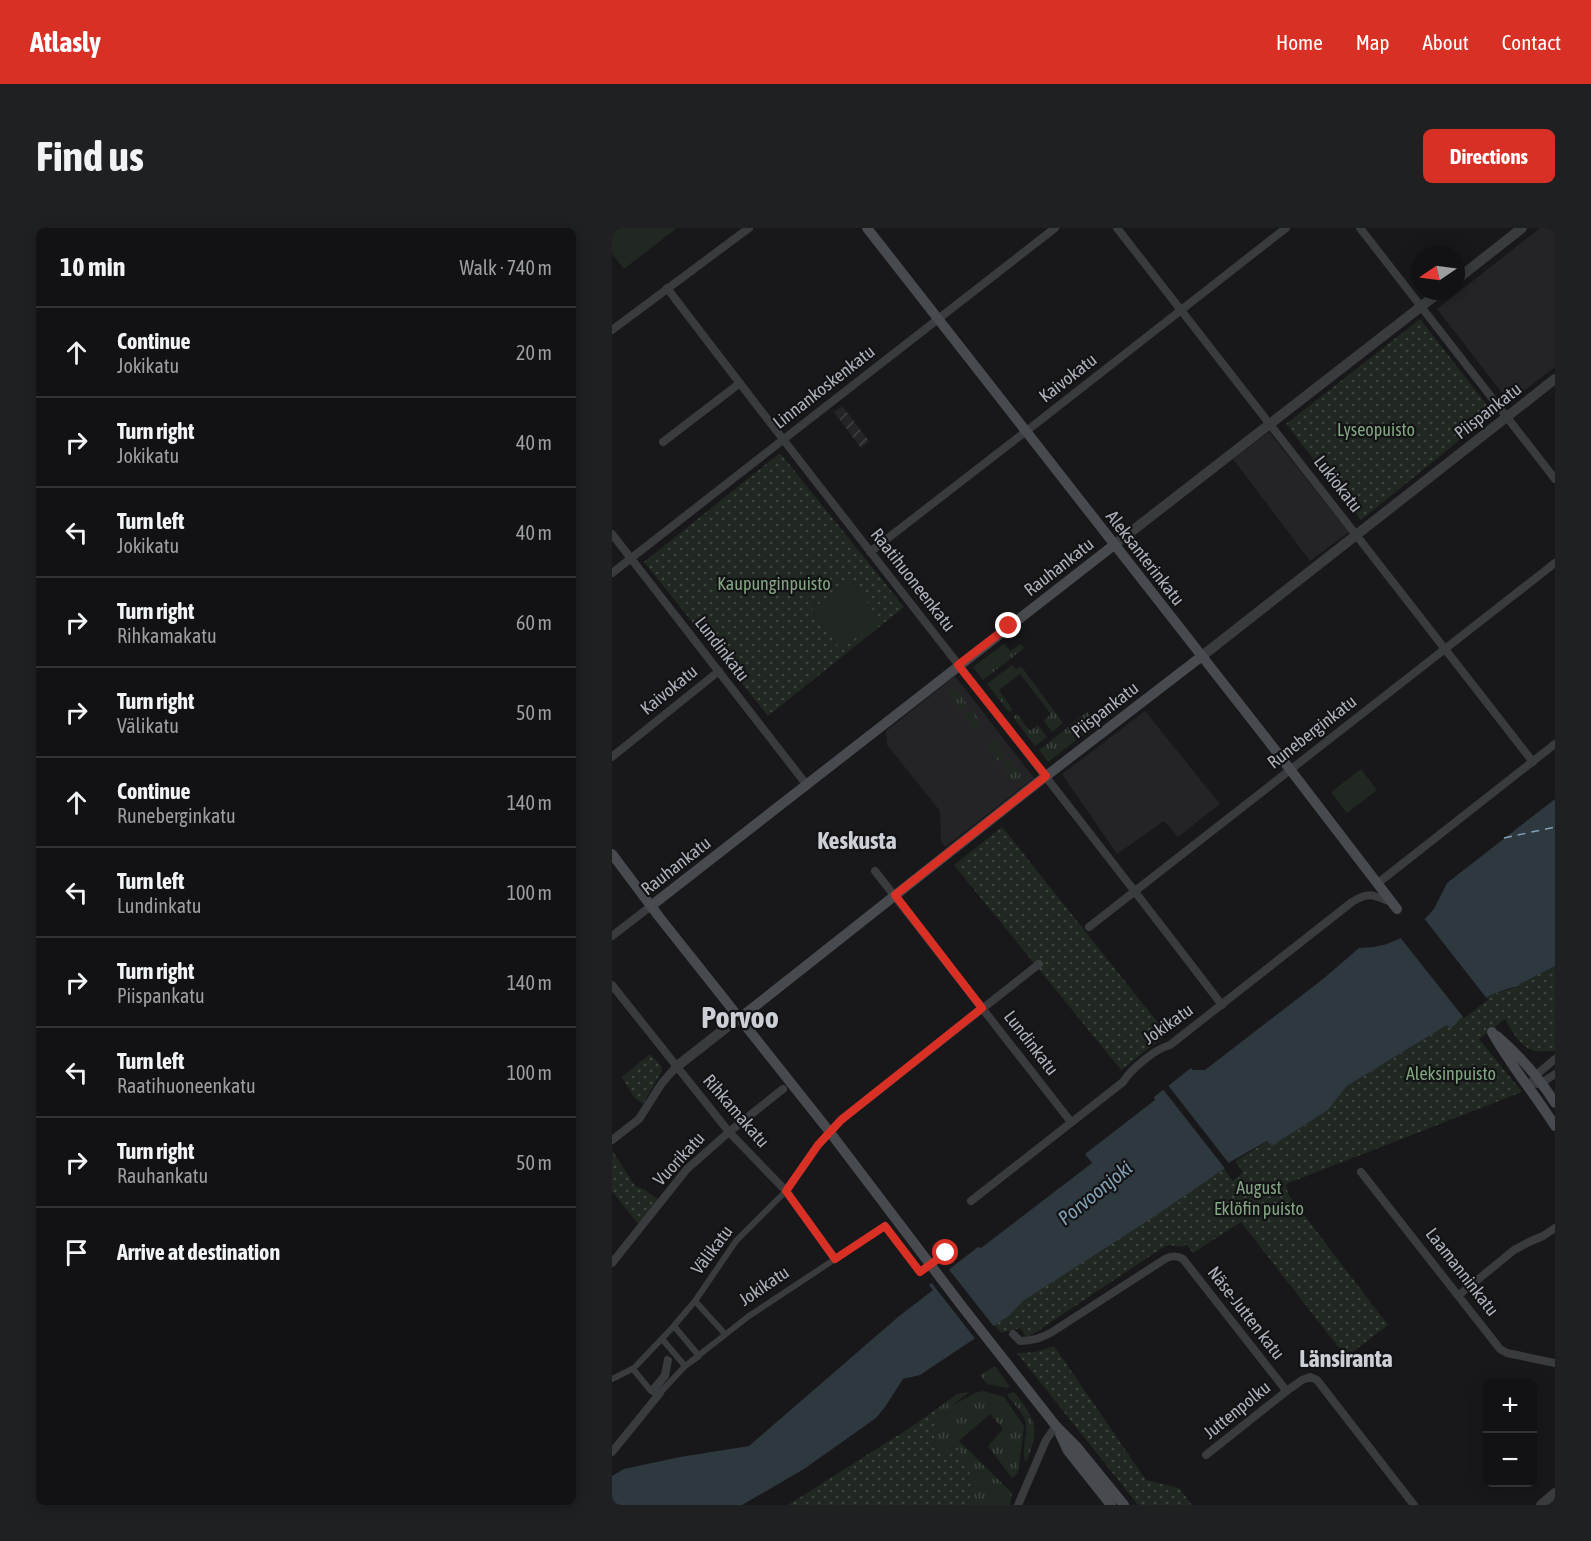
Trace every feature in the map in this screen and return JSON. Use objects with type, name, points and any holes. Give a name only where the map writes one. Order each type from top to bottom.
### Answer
[{"type":"main road","name":"Aleksanterinkatu","points":[[867,228],[1394,905]]},
{"type":"main road","name":"Rauhankatu","points":[[651,906],[1114,545]]},
{"type":"main road","name":"Piispankatu","points":[[740,1018],[1202,656]]},
{"type":"main road","points":[[612,854],[829,1131],[961,1305],[1056,1425],[1124,1505]]},
{"type":"main road","points":[[1555,1103],[1539,1079],[1492,1032],[1502,1052],[1555,1126]]},
{"type":"main road","points":[[1056,1425],[1068,1451],[1111,1505]]},
{"type":"street","points":[[612,330],[749,228]]},
{"type":"street","name":"Linnankoskenkatu","points":[[612,573],[1056,228]]},
{"type":"street","name":"Lukiokatu","points":[[1117,228],[1533,762]]},
{"type":"street","name":"Kaivokatu","points":[[870,552],[1286,228]]},
{"type":"street","points":[[1360,228],[1555,479]]},
{"type":"street","points":[[1465,273],[1522,228]]},
{"type":"street","name":"Raatihuoneenkatu","points":[[668,288],[783,440],[1222,1005]]},
{"type":"street","name":"Rauhankatu","points":[[1114,545],[1430,300]]},
{"type":"street","name":"Piispankatu","points":[[1202,656],[1555,380]]},
{"type":"street","points":[[663,442],[740,383]]},
{"type":"street","name":"Lundinkatu","points":[[612,534],[806,784]]},
{"type":"street","name":"Runeberginkatu","points":[[1089,927],[1555,563]]},
{"type":"street","name":"Kaivokatu","points":[[612,757],[719,671]]},
{"type":"street","points":[[1377,883],[1555,744]]},
{"type":"street","name":"Lundinkatu","points":[[875,871],[1071,1122]]},
{"type":"street","name":"Jokikatu","points":[[971,1201],[1123,1082],[1127,1075],[1153,1054],[1162,1047],[1170,1045],[1352,902],[1368,895],[1394,905]]},
{"type":"street","name":"Rauhankatu","points":[[612,936],[651,906]]},
{"type":"street","points":[[829,1131],[1039,964]]},
{"type":"street","name":"Rihkamakatu","points":[[612,985],[729,1132],[786,1191],[835,1259]]},
{"type":"street","name":"Piispankatu","points":[[676,1067],[740,1018]]},
{"type":"street","points":[[1529,1087],[1539,1079],[1555,1059]]},
{"type":"street","points":[[612,1140],[639,1119],[662,1083],[676,1067]]},
{"type":"street","points":[[1539,1079],[1555,1074]]},
{"type":"street","name":"Vuorikatu","points":[[612,1263],[687,1169],[783,1089]]},
{"type":"street","name":"Välikatu","points":[[663,1340],[695,1301],[736,1241],[786,1191],[829,1131]]},
{"type":"street","name":"Laamanninkatu","points":[[1361,1172],[1500,1349],[1507,1353],[1555,1364]]},
{"type":"street","name":"Jokikatu","points":[[657,1396],[685,1366],[749,1316],[885,1226],[920,1272],[946,1253]]},
{"type":"street","points":[[1459,1295],[1514,1250],[1544,1236],[1555,1228]]},
{"type":"street","name":"Näse-Jutten katu","points":[[1013,1334],[1020,1341],[1039,1339],[1170,1256],[1179,1257],[1183,1259],[1277,1380],[1288,1390]]},
{"type":"street","points":[[695,1301],[725,1334]]},
{"type":"street","points":[[674,1326],[699,1356]]},
{"type":"street","points":[[612,1379],[633,1369],[663,1340],[685,1366]]},
{"type":"street","points":[[612,1452],[657,1396],[653,1392],[666,1376],[669,1360],[667,1359],[664,1375],[651,1391],[633,1369]]},
{"type":"street","points":[[1288,1390],[1310,1377],[1317,1380],[1414,1505]]},
{"type":"street","name":"Juttenpolku","points":[[1206,1455],[1288,1390]]},
{"type":"street","points":[[1018,1505],[1046,1440],[1056,1425]]},
{"type":"street","points":[[1541,1505],[1555,1493]]},
{"type":"shaded area","points":[[1540,228],[1555,228],[1555,367],[1509,402],[1437,309],[1448,300],[1465,300],[1465,287]]},
{"type":"shaded area","points":[[842,406],[869,441],[861,448],[834,412]]},
{"type":"shaded area","points":[[1269,432],[1349,532],[1310,561],[1233,459]]},
{"type":"shaded area","points":[[955,676],[1034,778],[945,847],[941,841],[940,811],[887,745],[886,731]]},
{"type":"shaded area","points":[[1145,711],[1220,804],[1178,837],[1164,821],[1117,854],[1062,774]]},
{"type":"green space","points":[[612,228],[677,228],[624,269],[612,254]]},
{"type":"green space","name":"Lyseopuisto","points":[[1420,319],[1493,413],[1361,520],[1286,424]]},
{"type":"green space","name":"Kaupunginpuisto","points":[[780,453],[904,607],[768,716],[644,562]]},
{"type":"green space","points":[[851,580],[880,620],[840,649],[812,609]]},
{"type":"green space","points":[[1004,644],[1010,651],[1021,644],[1024,648],[983,680],[973,667]]},
{"type":"green space","points":[[1012,665],[1016,669],[1021,666],[1063,723],[1052,732],[1044,721],[1051,714],[1020,674],[999,690],[1013,710],[1009,712],[987,684]]},
{"type":"green space","points":[[953,689],[968,705],[961,711],[949,695],[950,690]]},
{"type":"green space","points":[[971,709],[983,725],[978,726],[975,730],[964,715]]},
{"type":"green space","points":[[1087,712],[1097,724],[1048,762],[1039,750]]},
{"type":"green space","points":[[1017,714],[1030,731],[1038,725],[1047,737],[1035,746],[1013,717]]},
{"type":"green space","points":[[994,739],[1006,755],[998,761],[986,745]]},
{"type":"green space","points":[[1009,759],[1021,775],[1019,780],[1013,780],[1001,765]]},
{"type":"green space","points":[[1361,769],[1377,790],[1347,813],[1331,792]]},
{"type":"green space","points":[[1002,827],[1167,1034],[1121,1070],[954,865]]},
{"type":"green space","points":[[1555,965],[1555,1051],[1535,1051],[1525,1046],[1505,1019],[1479,1039],[1522,1092],[1286,1184],[1288,1194],[1388,1325],[1346,1357],[1241,1222],[1193,1253],[1186,1244],[1182,1247],[1169,1245],[1162,1248],[1027,1338],[1020,1328],[1001,1333],[994,1325],[1010,1315],[1023,1301],[1224,1169],[1233,1181],[1243,1172],[1235,1161],[1268,1141],[1272,1146],[1328,1110],[1347,1086],[1447,1025],[1451,1028],[1481,1001],[1499,992],[1519,987],[1520,984]]},
{"type":"green space","points":[[650,1054],[661,1066],[662,1071],[643,1104],[634,1097],[622,1077]]},
{"type":"green space","points":[[612,1150],[635,1186],[659,1200],[639,1225],[612,1191]]},
{"type":"green space","points":[[1054,1346],[1146,1480],[1179,1488],[1192,1505],[1138,1505],[1017,1353],[1036,1352]]},
{"type":"green space","points":[[995,1366],[1010,1387],[987,1384],[980,1375]]},
{"type":"green space","points":[[983,1391],[1004,1397],[1024,1426],[1018,1473],[1012,1478],[988,1446],[1003,1429],[990,1414],[959,1441],[1012,1493],[1010,1505],[969,1505],[973,1484],[957,1445],[943,1451],[933,1446],[938,1408],[957,1394],[970,1392],[951,1406]]},
{"type":"green space","points":[[1013,1392],[1028,1411],[1034,1425],[1034,1441],[1026,1462],[1024,1453],[1026,1425],[1022,1414],[1008,1396]]},
{"type":"green space","points":[[938,1408],[933,1446],[943,1451],[957,1445],[967,1464],[973,1484],[969,1505],[788,1505],[905,1431]]},
{"type":"water","name":"Porvoonjoki","points":[[1555,799],[1555,966],[1519,986],[1481,1001],[1473,1006],[1451,1029],[1447,1025],[1347,1086],[1328,1110],[1272,1146],[1267,1141],[1230,1162],[1224,1169],[1152,1218],[1023,1301],[1010,1315],[920,1375],[903,1379],[876,1418],[804,1469],[742,1505],[612,1505],[612,1476],[624,1469],[749,1446],[898,1317],[933,1290],[929,1285],[1092,1163],[1085,1154],[1155,1100],[1154,1097],[1191,1068],[1205,1070],[1323,979],[1359,948],[1387,944],[1413,930],[1434,909],[1447,883]]},
{"type":"pier","points":[[1423,917],[1488,1000],[1464,1018],[1399,936]]},
{"type":"pier","points":[[1167,1084],[1231,1166],[1227,1171],[1162,1088]]},
{"type":"pier","points":[[947,1267],[995,1328],[977,1341],[930,1281]]},
{"type":"ferry route","points":[[1504,838],[1555,827]]},
{"type":"district","name":"Keskusta","points":[[857,841]]},
{"type":"district","name":"Porvoo","points":[[740,1018]]},
{"type":"district","name":"Länsiranta","points":[[1346,1359]]},
{"type":"route","points":[[946,1253],[920,1272],[885,1226],[835,1259],[786,1191],[829,1131],[982,1008],[895,895],[1046,776],[958,665],[1009,626]]},
{"type":"park label","name":"Aleksinpuisto","points":[[1451,1074]]},
{"type":"park label","name":"August Eklöfin puisto","points":[[1259,1198]]}]
